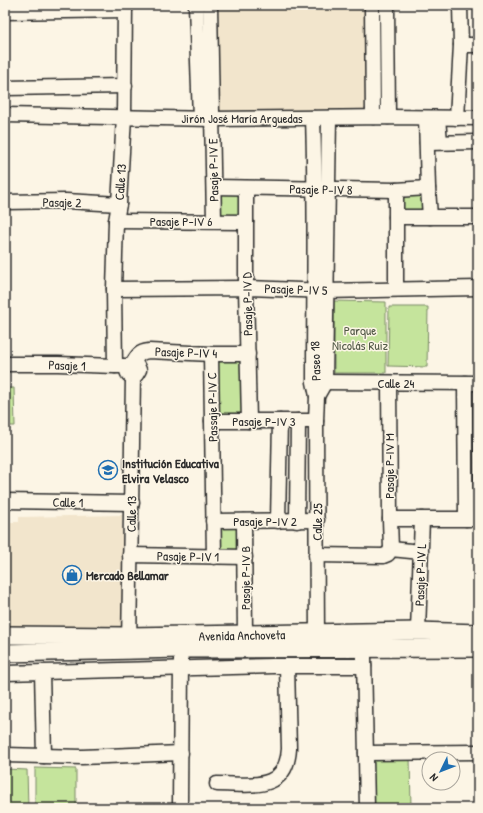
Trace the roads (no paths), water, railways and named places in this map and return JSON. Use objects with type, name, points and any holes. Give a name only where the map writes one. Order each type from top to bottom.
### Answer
[{"type":"main road","name":"Avenida Anchoveta","points":[[5,635],[129,643],[181,649],[317,641],[418,631],[478,633]]},
{"type":"main road","name":"Avenida Anchoveta","points":[[5,653],[245,635],[317,641],[364,649],[478,648]]},
{"type":"street","points":[[196,5],[206,118]]},
{"type":"street","points":[[206,118],[210,5]]},
{"type":"street","points":[[372,5],[372,117]]},
{"type":"street","points":[[387,5],[388,117]]},
{"type":"street","points":[[457,118],[461,45],[460,5]]},
{"type":"street","points":[[5,12],[125,8]]},
{"type":"street","name":"Calle 13","points":[[125,8],[124,117],[119,204],[116,221],[114,289],[127,368],[132,503],[129,643]]},
{"type":"street","points":[[461,45],[478,45]]},
{"type":"street","points":[[5,88],[125,86]]},
{"type":"street","name":"Jirón José María Arguedas","points":[[5,115],[206,118],[478,118]]},
{"type":"street","name":"Pasaje P-IV E","points":[[206,118],[214,187],[214,221]]},
{"type":"street","name":"Paseo 18","points":[[313,118],[321,189]]},
{"type":"street","name":"Paseo 18","points":[[317,396],[319,382],[321,189],[329,118]]},
{"type":"street","points":[[430,217],[428,188],[434,143],[432,118]]},
{"type":"street","points":[[434,143],[478,142]]},
{"type":"street","name":"Pasaje P-IV 8","points":[[214,187],[396,190],[428,188]]},
{"type":"street","name":"Pasaje P-IV D","points":[[246,188],[246,288],[249,421]]},
{"type":"street","points":[[396,190],[396,288]]},
{"type":"street","name":"Pasaje 2","points":[[5,202],[66,201],[119,204]]},
{"type":"street","points":[[396,217],[478,217]]},
{"type":"street","name":"Pasaje P-IV 6","points":[[116,221],[246,222]]},
{"type":"street","name":"Pasaje P-IV 5","points":[[114,289],[246,288],[319,291],[396,288],[478,288]]},
{"type":"street","name":"Pasaje P-IV 4","points":[[127,368],[142,352],[149,351],[248,354]]},
{"type":"street","name":"Passaje P-IV C","points":[[211,354],[214,557]]},
{"type":"street","name":"Pasaje 1","points":[[5,364],[58,364],[127,368]]},
{"type":"street","name":"Calle 24","points":[[319,382],[472,383]]},
{"type":"street","name":"Pasaje P-IV M","points":[[389,383],[391,549]]},
{"type":"street","points":[[390,519],[472,519],[472,383]]},
{"type":"street","name":"Calle 25","points":[[317,396],[317,641]]},
{"type":"street","name":"Pasaje P-IV 3","points":[[212,421],[316,421]]},
{"type":"street","points":[[278,521],[280,421]]},
{"type":"street","points":[[297,520],[298,421]]},
{"type":"street","name":"Calle 1","points":[[5,501],[132,503]]},
{"type":"street","name":"Pasaje P-IV L","points":[[418,631],[422,519]]},
{"type":"street","name":"Pasaje P-IV 2","points":[[213,521],[317,520]]},
{"type":"street","name":"Pasaje P-IV B","points":[[244,521],[245,635]]},
{"type":"street","points":[[316,555],[383,556],[388,554],[391,549],[422,552]]},
{"type":"street","name":"Pasaje P-IV 1","points":[[130,556],[245,558]]},
{"type":"street","points":[[180,808],[181,649]]},
{"type":"street","points":[[364,649],[367,808]]},
{"type":"street","points":[[5,673],[287,666],[364,666]]},
{"type":"street","points":[[217,784],[262,784],[273,781],[282,773],[288,761],[289,749],[287,666]]},
{"type":"street","points":[[42,672],[44,756]]},
{"type":"street","points":[[366,754],[478,752]]},
{"type":"street","points":[[5,755],[82,757],[181,753]]},
{"type":"place","name":"Institución Educativa Elvira Velasco","points":[[108,470]]},
{"type":"place","name":"Mercado Bellamar","points":[[72,575]]},
{"type":"park label","name":"Parque Nicolás Ruiz","points":[[360,338]]}]
